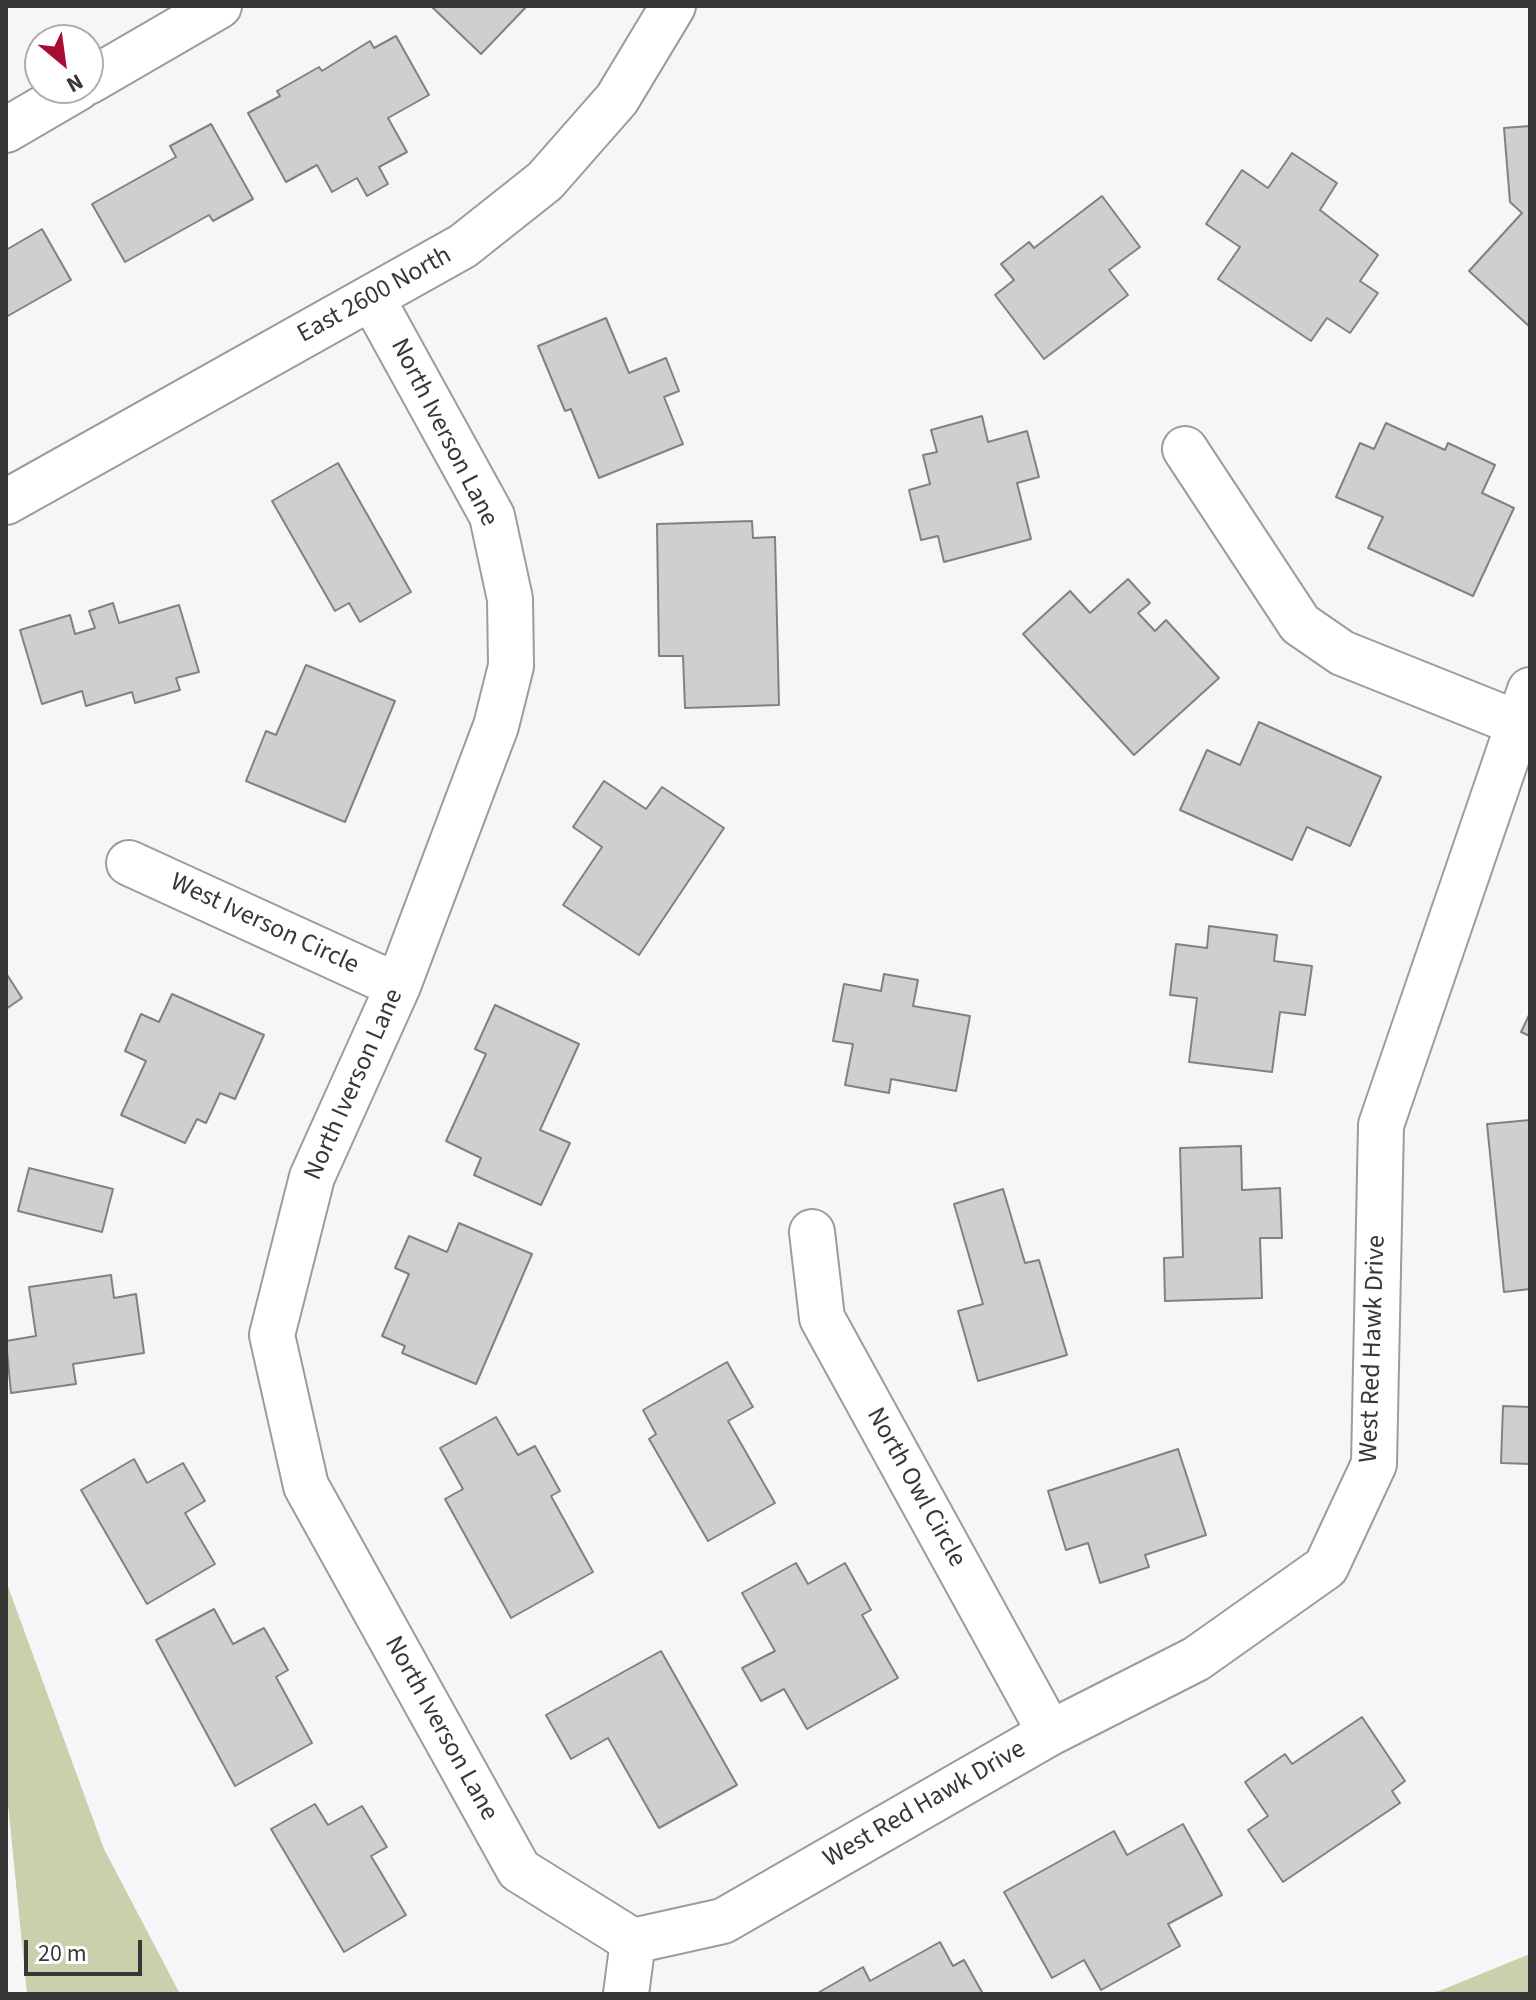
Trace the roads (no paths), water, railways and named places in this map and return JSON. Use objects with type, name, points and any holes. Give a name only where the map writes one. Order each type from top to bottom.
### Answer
[{"type":"street","points":[[104,73],[219,6]]},
{"type":"street","name":"East 2600 North","points":[[6,502],[463,246],[545,181],[617,99],[673,6]]},
{"type":"street","points":[[6,130],[51,104]]},
{"type":"street","name":"North Iverson Lane","points":[[372,298],[492,516],[510,599],[511,666],[496,726],[398,986],[312,1177],[272,1335],[306,1486],[519,1870],[633,1941]]},
{"type":"street","points":[[1185,449],[1300,624],[1342,653],[1523,707]]},
{"type":"street","name":"West Red Hawk Drive","points":[[633,1941],[723,1921],[1050,1733],[1196,1659],[1326,1567],[1374,1464],[1381,1125],[1523,707]]},
{"type":"street","name":"West Iverson Circle","points":[[129,863],[398,986]]},
{"type":"street","name":"North Owl Circle","points":[[812,1232],[822,1318],[1050,1733]]},
{"type":"street","points":[[626,1994],[633,1941]]}]
